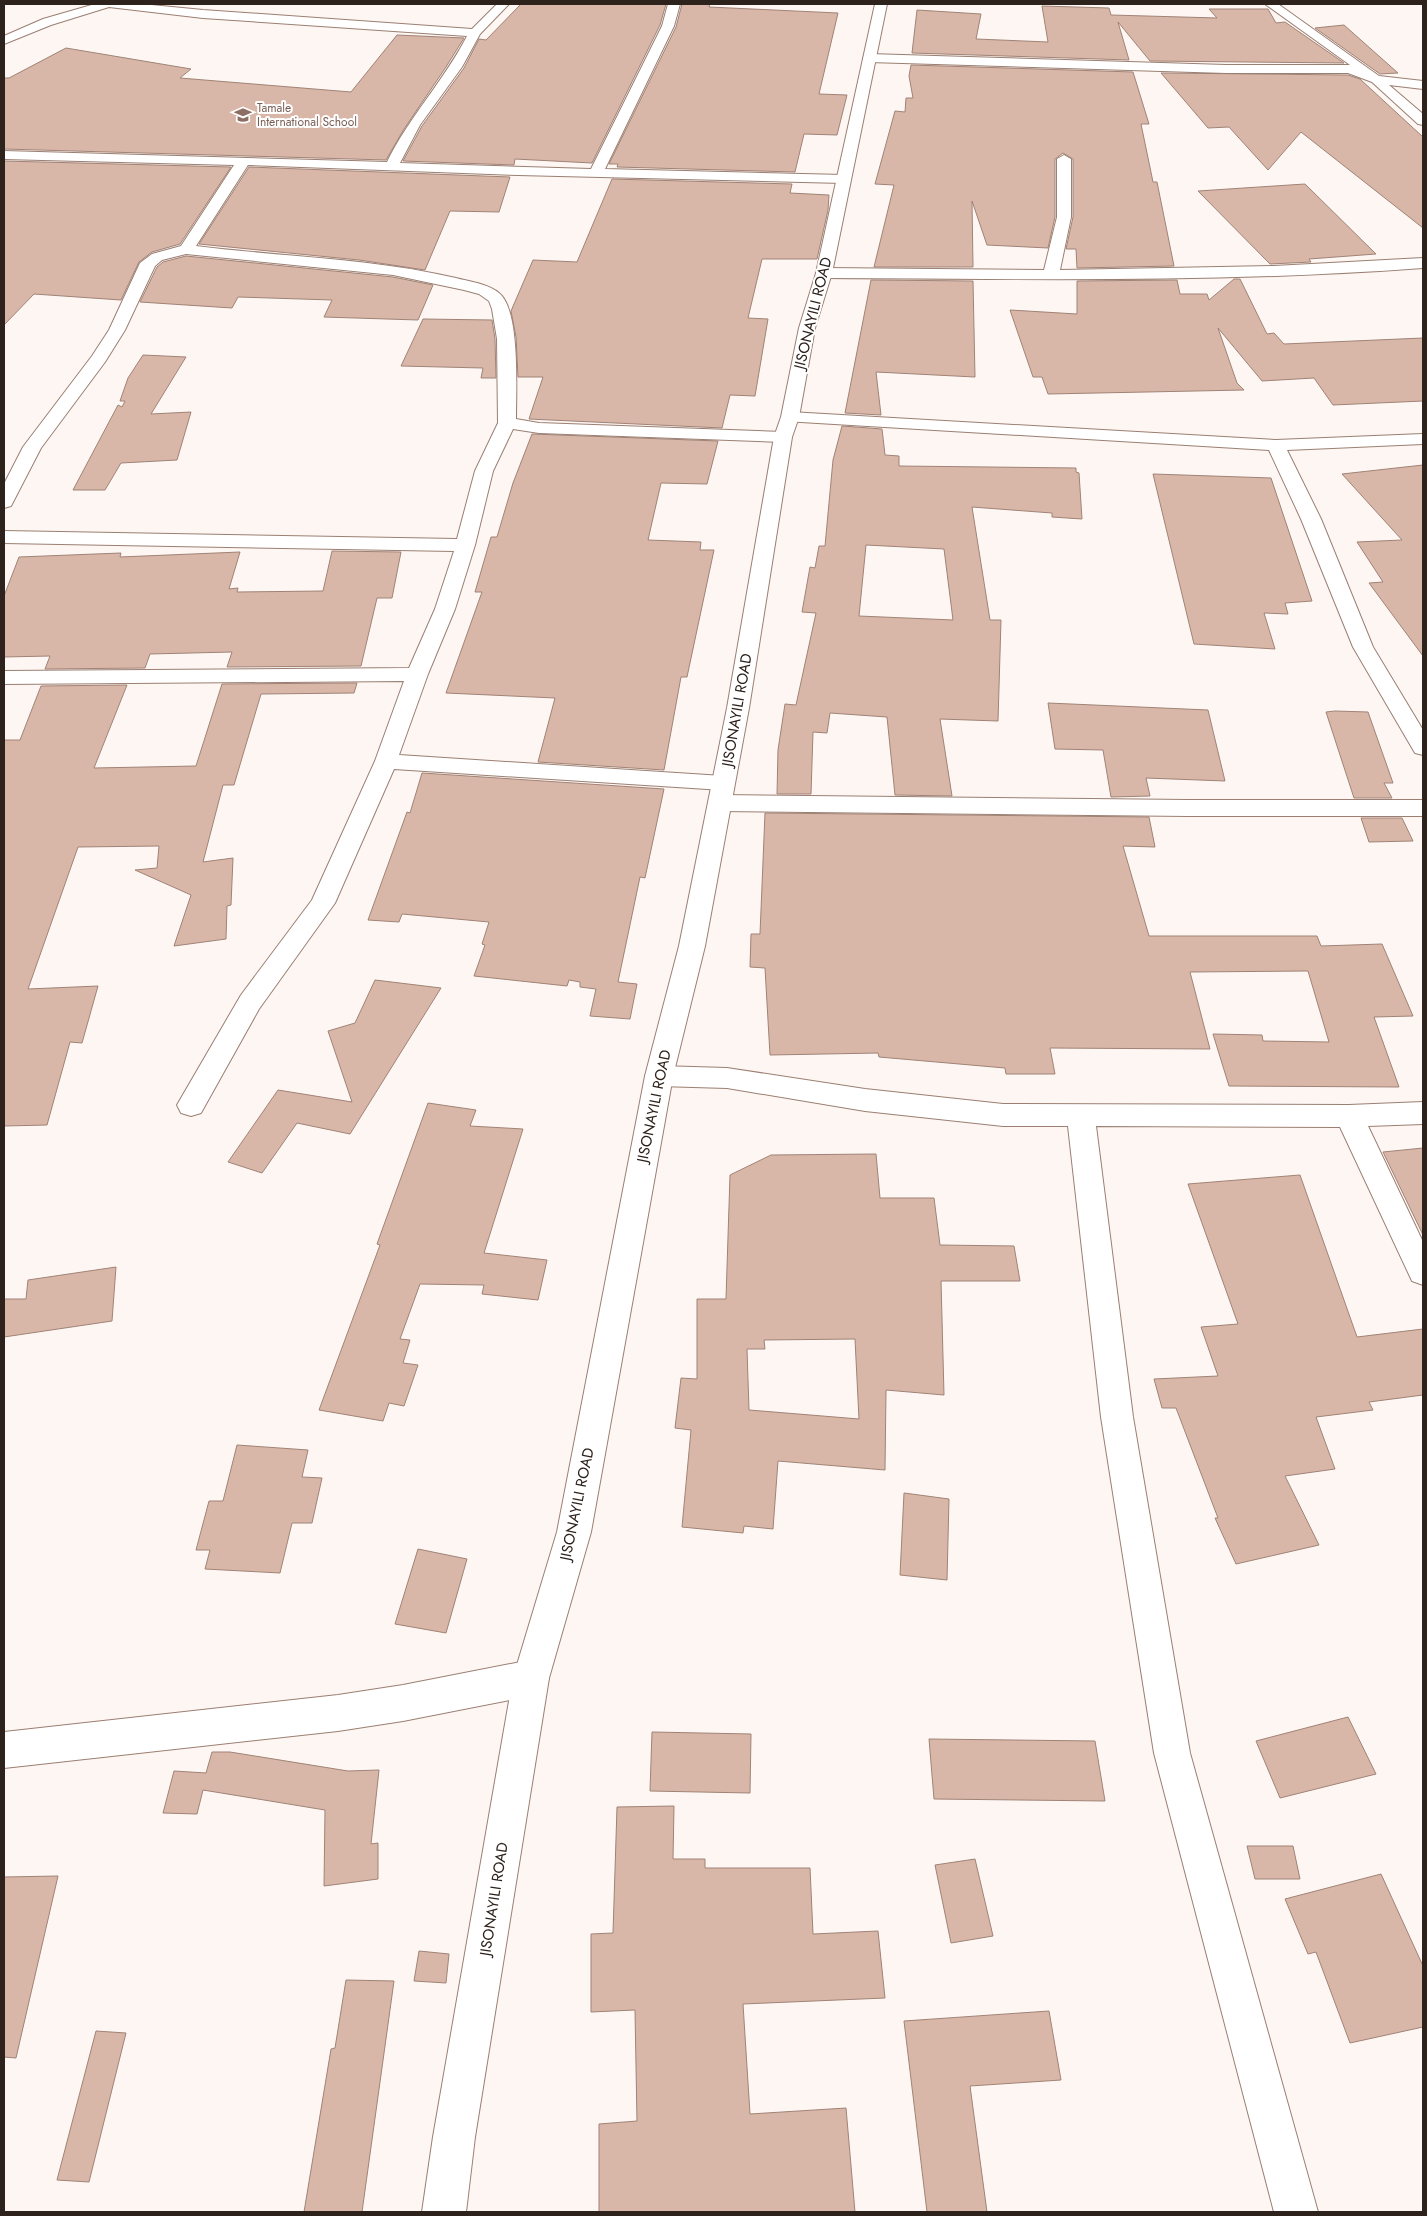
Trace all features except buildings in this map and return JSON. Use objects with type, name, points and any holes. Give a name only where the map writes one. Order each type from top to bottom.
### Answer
[{"type":"street","points":[[4,40],[47,22],[107,4]]},
{"type":"street","points":[[111,4],[240,16],[474,33]]},
{"type":"street","points":[[390,167],[416,121],[443,86],[467,50],[474,33],[503,4]]},
{"type":"street","points":[[596,173],[668,26],[674,4]]},
{"type":"street","name":"JISONAYILI ROAD","points":[[444,2212],[454,2137],[531,1678],[574,1532],[659,1076],[692,946],[722,793],[787,427],[807,328],[824,273],[881,4]]},
{"type":"street","points":[[1271,4],[1365,70],[1423,121]]},
{"type":"street","points":[[870,58],[1226,70],[1350,69],[1373,79],[1423,85]]},
{"type":"street","points":[[4,155],[843,179]]},
{"type":"street","points":[[1051,274],[1064,217],[1064,159]]},
{"type":"street","points":[[186,249],[244,161]]},
{"type":"street","points":[[4,502],[32,447],[99,358],[117,330],[148,263],[157,257],[186,249],[358,264],[402,270],[478,289],[495,297],[501,309],[506,354],[507,423],[484,471],[465,545],[445,609],[417,674],[386,761],[323,903],[250,1002],[191,1106]]},
{"type":"street","points":[[824,273],[1279,272],[1423,263]]},
{"type":"street","points":[[507,423],[539,428],[787,427],[1169,437],[1276,445],[1423,438]]},
{"type":"street","points":[[1276,445],[1311,519],[1363,647],[1423,748]]},
{"type":"street","points":[[4,537],[465,545]]},
{"type":"street","points":[[4,677],[417,674]]},
{"type":"street","points":[[386,761],[722,793],[1168,808],[1423,808]]},
{"type":"street","points":[[659,1076],[727,1078],[865,1100],[1003,1115],[1349,1116],[1423,1112]]},
{"type":"street","points":[[1082,1116],[1117,1417],[1172,1753],[1296,2212]]},
{"type":"street","points":[[1349,1116],[1423,1272]]},
{"type":"street","points":[[4,1750],[87,1738],[267,1721],[385,1706],[531,1678]]},
{"type":"place","name":"Tamale International School","points":[[243,115]]}]
